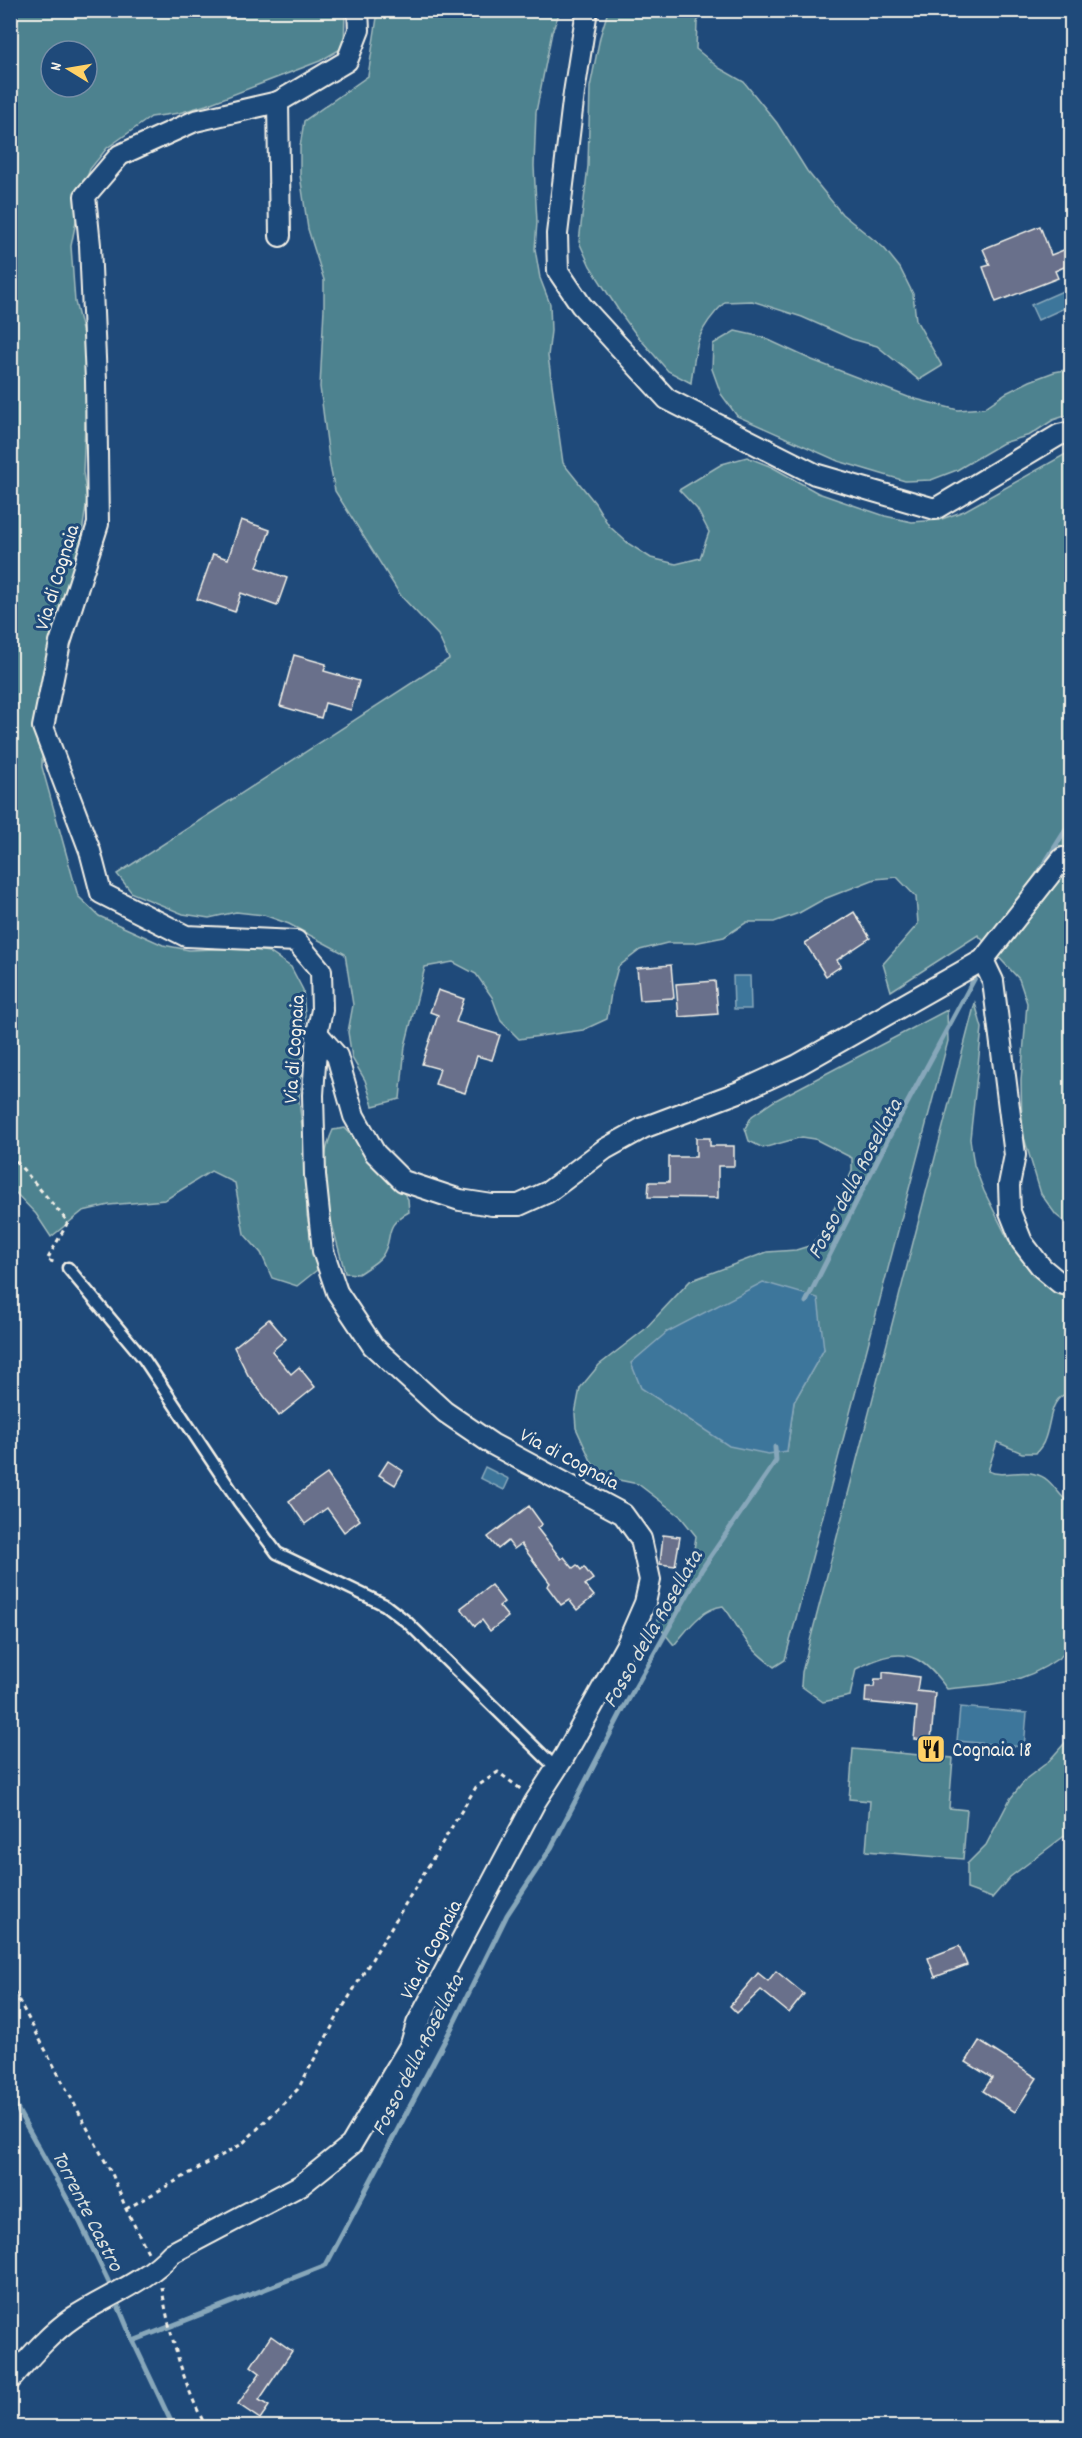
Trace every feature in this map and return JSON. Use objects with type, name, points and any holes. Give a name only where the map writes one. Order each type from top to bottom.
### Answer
[{"type":"street","name":"Via di Cognaia","points":[[165,2260],[301,2185],[351,2145],[411,2044],[417,2024],[535,1802],[564,1757],[627,1644],[645,1603],[650,1580],[641,1539],[623,1514],[492,1444],[445,1412],[373,1346],[337,1292],[323,1251],[315,1174],[313,1095],[322,1010],[321,971],[296,940],[186,936],[101,893],[90,851],[43,727],[60,643],[98,524],[96,380],[90,245],[85,196],[120,154],[195,121],[278,102],[347,62],[359,30],[358,10]]},
{"type":"street","points":[[587,10],[574,93],[557,234],[558,271],[581,305],[667,399],[815,474],[935,509],[1059,435],[1071,432]]},
{"type":"street","points":[[278,102],[280,237]]},
{"type":"street","points":[[318,1033],[337,1056],[354,1116],[375,1154],[403,1181],[460,1200],[492,1205],[519,1205],[548,1192],[605,1149],[643,1128],[739,1092],[798,1065],[983,960],[1063,858]]},
{"type":"street","points":[[983,960],[993,981],[1015,1155],[1009,1185],[1010,1212],[1022,1242],[1042,1269],[1060,1282],[1071,1286]]},
{"type":"street","points":[[10,2380],[45,2341],[73,2318],[124,2288],[165,2260]]},
{"type":"lane","points":[[68,1268],[144,1359],[239,1502],[278,1553],[385,1605],[407,1622],[556,1768]]},
{"type":"path","points":[[10,1154],[68,1222],[47,1260],[68,1268]]},
{"type":"path","points":[[126,2209],[242,2144],[298,2090],[340,2012],[476,1786],[498,1772],[535,1802]]},
{"type":"path","points":[[10,1984],[113,2176],[143,2245],[165,2260],[165,2311],[195,2409],[207,2427]]},
{"type":"green space","points":[[10,11],[345,11],[344,47],[320,61],[206,105],[179,113],[151,117],[107,148],[90,169],[82,191],[71,246],[75,302],[88,354],[83,472],[87,499],[75,580],[43,714],[42,767],[78,896],[99,916],[163,945],[189,950],[242,948],[269,952],[291,967],[303,990],[305,1016],[299,1100],[306,1160],[307,1215],[317,1270],[297,1286],[272,1278],[261,1253],[244,1234],[235,1183],[211,1171],[165,1200],[109,1205],[83,1211],[51,1237],[36,1214],[11,1188]]},
{"type":"green space","points":[[378,11],[560,11],[552,32],[536,112],[534,166],[537,222],[535,249],[540,278],[550,304],[551,331],[548,356],[563,463],[595,503],[609,526],[629,544],[651,558],[676,564],[700,558],[709,532],[697,509],[679,490],[722,464],[747,457],[772,467],[818,493],[885,516],[912,522],[939,520],[964,511],[1071,451],[1071,1227],[1056,1215],[1041,1194],[1022,1131],[1021,1081],[1027,1003],[1019,979],[978,935],[891,991],[883,964],[918,924],[916,897],[897,877],[875,879],[774,922],[747,922],[724,937],[694,943],[667,943],[640,950],[618,967],[607,1019],[583,1030],[519,1039],[501,1021],[492,997],[476,974],[453,962],[425,967],[405,1046],[400,1099],[373,1106],[365,1080],[352,1058],[348,1032],[353,1005],[345,954],[289,924],[264,915],[236,912],[209,918],[183,914],[132,893],[117,874],[449,659],[438,635],[401,596],[335,491],[320,387],[324,280],[308,229],[300,175],[300,147],[304,121],[368,76]]},
{"type":"green space","points":[[608,11],[701,11],[697,23],[696,49],[719,68],[744,82],[777,123],[807,171],[842,214],[884,248],[900,268],[913,294],[916,320],[942,366],[919,380],[877,346],[852,339],[802,317],[752,301],[725,302],[708,321],[696,348],[691,383],[668,371],[619,311],[590,266],[579,242],[588,166],[590,87]]},
{"type":"green space","points":[[735,331],[762,337],[812,360],[908,397],[958,410],[984,408],[1030,381],[1054,372],[1071,369],[1071,414],[1053,420],[1030,435],[1003,443],[957,470],[931,480],[905,481],[838,461],[737,416],[721,394],[712,369],[713,344]]},
{"type":"green space","points":[[975,1003],[982,1028],[970,1139],[974,1165],[1008,1239],[1042,1281],[1072,1295],[1071,1392],[1058,1399],[1054,1405],[1047,1434],[1036,1453],[1022,1453],[997,1442],[988,1471],[1000,1474],[1023,1472],[1041,1476],[1071,1504],[1071,1648],[1042,1669],[1013,1680],[947,1689],[927,1666],[917,1659],[896,1655],[884,1657],[856,1669],[850,1696],[823,1702],[801,1686],[802,1672]]},
{"type":"green space","points":[[947,1010],[948,1041],[785,1660],[774,1667],[748,1643],[723,1606],[702,1615],[674,1645],[656,1623],[667,1598],[691,1559],[696,1536],[680,1516],[638,1484],[614,1479],[592,1463],[576,1428],[575,1414],[580,1388],[599,1365],[644,1330],[690,1281],[767,1252],[796,1250],[809,1246],[818,1237],[852,1171],[852,1158],[815,1139],[802,1137],[763,1148],[749,1141],[745,1128],[752,1116],[774,1101]],"holes":[[[667,1332],[824,1349],[794,1402],[787,1451]]]},
{"type":"green space","points":[[345,1128],[408,1199],[409,1212],[395,1223],[382,1256],[358,1274],[345,1273],[331,1220],[325,1183],[324,1165],[333,1130]]},
{"type":"green space","points":[[1071,1736],[1071,1831],[1010,1877],[992,1898],[967,1889],[967,1864],[986,1845],[1010,1799],[1027,1778],[1048,1762]]},
{"type":"green space","points":[[853,1749],[953,1758],[949,1808],[967,1810],[963,1859],[866,1851],[870,1801],[849,1799]]},
{"type":"water","points":[[1065,290],[1071,305],[1038,320],[1031,305]]},
{"type":"water","points":[[733,976],[750,976],[751,1009],[734,1009]]},
{"type":"water","points":[[763,1282],[818,1298],[824,1349],[794,1402],[787,1451],[768,1454],[729,1446],[641,1388],[631,1363],[667,1332]]},
{"type":"water","points":[[485,1467],[509,1479],[504,1490],[480,1478]]},
{"type":"water","points":[[960,1707],[1027,1713],[1024,1747],[957,1741]]},
{"type":"building","points":[[1040,226],[1051,255],[1071,247],[1071,264],[1055,271],[1058,278],[996,302],[983,267],[990,265],[983,249]]},
{"type":"building","points":[[241,520],[270,530],[257,567],[287,578],[277,606],[241,593],[235,612],[197,599],[213,554],[228,559]]},
{"type":"building","points":[[294,655],[326,664],[324,671],[359,681],[351,710],[325,703],[321,718],[280,706]]},
{"type":"building","points":[[854,912],[870,938],[837,960],[841,966],[826,976],[805,943]]},
{"type":"building","points":[[671,965],[674,998],[640,1000],[637,968]]},
{"type":"building","points":[[715,981],[718,1014],[679,1017],[676,984]]},
{"type":"building","points":[[438,990],[464,999],[456,1022],[500,1035],[492,1060],[477,1056],[465,1093],[435,1084],[440,1069],[422,1064],[438,1015],[430,1012]]},
{"type":"building","points":[[696,1138],[710,1138],[710,1146],[734,1146],[734,1166],[718,1166],[718,1198],[648,1197],[649,1182],[669,1182],[669,1157],[696,1157]]},
{"type":"building","points":[[269,1319],[286,1339],[272,1351],[291,1374],[299,1367],[315,1387],[279,1416],[248,1375],[234,1347]]},
{"type":"building","points":[[388,1461],[403,1471],[395,1485],[379,1475]]},
{"type":"building","points":[[327,1474],[360,1520],[344,1532],[327,1508],[305,1524],[289,1501]]},
{"type":"building","points":[[529,1506],[542,1524],[537,1528],[561,1559],[564,1557],[573,1568],[577,1565],[581,1570],[584,1567],[593,1579],[585,1585],[594,1596],[577,1610],[569,1600],[561,1605],[547,1586],[550,1583],[521,1544],[514,1549],[508,1541],[498,1549],[488,1537]]},
{"type":"building","points":[[663,1535],[680,1537],[675,1566],[660,1564]]},
{"type":"building","points":[[491,1585],[504,1602],[499,1606],[508,1617],[490,1631],[482,1620],[475,1626],[461,1608]]},
{"type":"building","points":[[883,1672],[919,1677],[917,1691],[935,1693],[931,1740],[914,1739],[917,1707],[865,1702],[866,1687],[874,1687],[875,1679],[883,1679]]},
{"type":"building","points":[[959,1946],[967,1965],[935,1977],[928,1958]]},
{"type":"building","points":[[776,1971],[804,1994],[789,2013],[761,1990],[737,2013],[730,2006],[758,1973],[768,1981]]},
{"type":"building","points":[[979,2041],[1037,2078],[1015,2112],[983,2091],[992,2078],[966,2062]]},
{"type":"building","points":[[271,2336],[292,2351],[259,2400],[269,2406],[260,2419],[238,2404],[260,2373],[251,2366]]},
{"type":"waterway","name":"Fosso della Rosellata","points":[[1034,880],[1072,820]]},
{"type":"waterway","name":"Fosso della Rosellata","points":[[806,1302],[889,1137],[979,970]]},
{"type":"waterway","name":"Fosso della Rosellata","points":[[133,2341],[326,2265],[452,2027],[507,1915],[551,1848],[622,1711],[702,1569],[776,1461],[775,1447]]},
{"type":"waterway","name":"Torrente Castro","points":[[10,2096],[80,2222],[112,2289]]},
{"type":"waterway","points":[[115,2298],[174,2428]]},
{"type":"place","name":"Cognaia 18","points":[[931,1749]]}]
